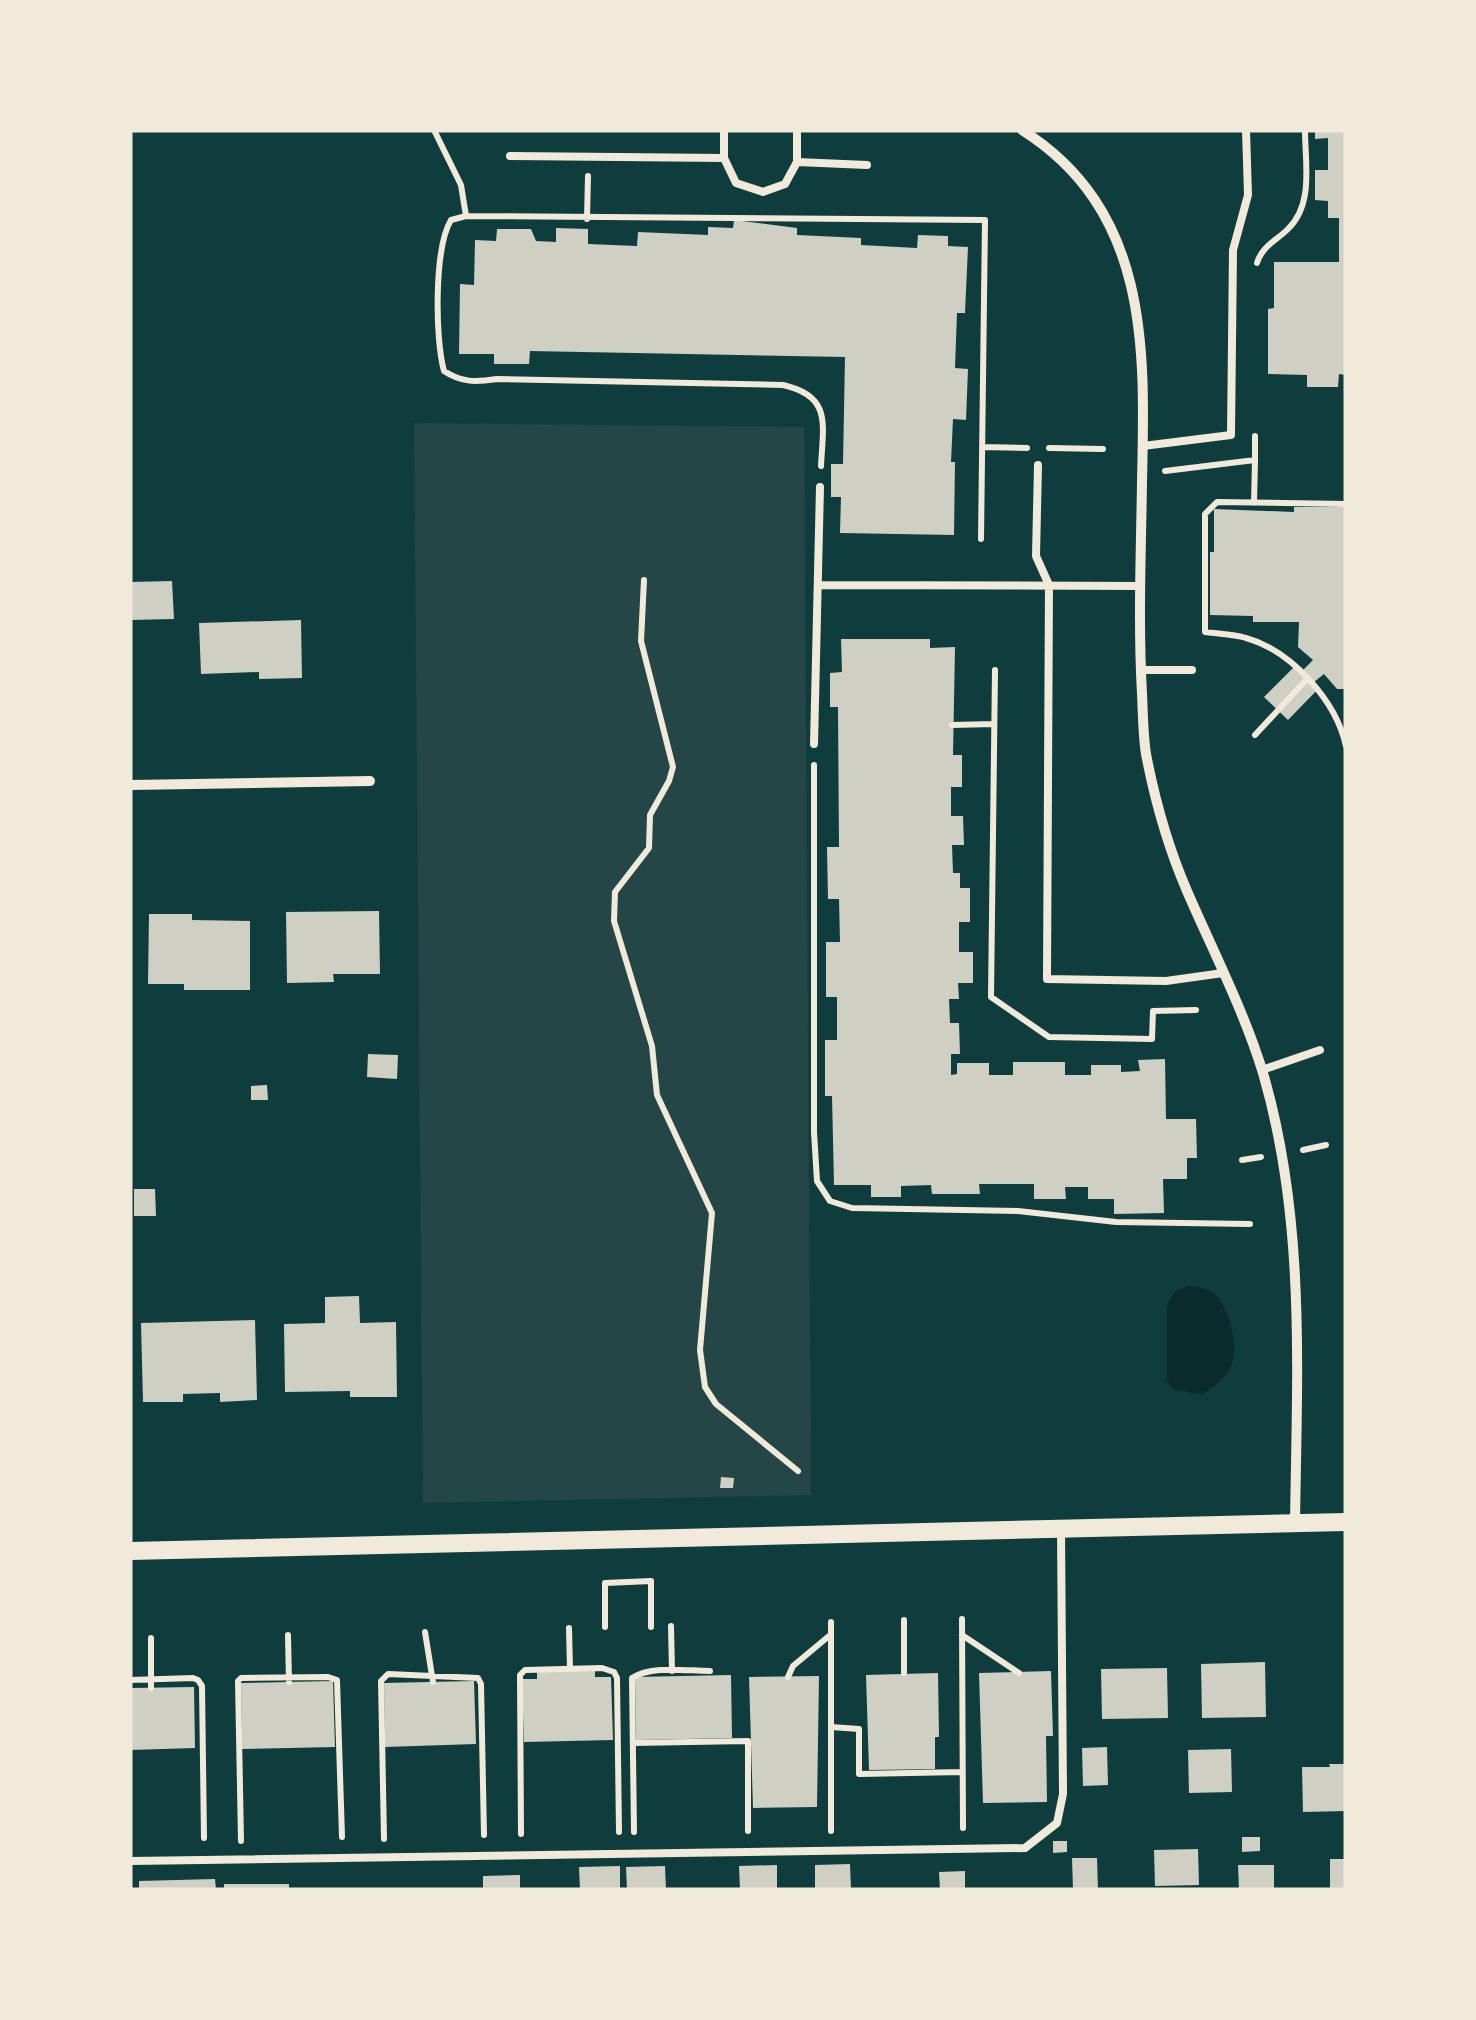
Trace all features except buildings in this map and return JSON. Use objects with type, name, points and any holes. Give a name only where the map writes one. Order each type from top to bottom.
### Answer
[{"type":"street","points":[[1028,132],[1072,171],[1098,205],[1119,243],[1134,292],[1144,360],[1140,586],[1145,749],[1160,818],[1262,1070],[1283,1153],[1297,1278],[1295,1523]]},
{"type":"street","points":[[130,785],[370,781]]},
{"type":"street","points":[[130,1551],[1346,1522]]},
{"type":"lane","points":[[724,130],[724,158],[736,183],[763,192],[785,184],[797,162],[796,130]]},
{"type":"lane","points":[[1144,446],[1231,435],[1233,250],[1248,196],[1246,130]]},
{"type":"lane","points":[[510,156],[724,158]]},
{"type":"lane","points":[[797,162],[868,166]]},
{"type":"lane","points":[[1038,464],[1036,556],[1049,584],[1047,979],[1166,981],[1224,973]]},
{"type":"lane","points":[[814,744],[820,487]]},
{"type":"lane","points":[[819,585],[1140,586]]},
{"type":"lane","points":[[1141,670],[1192,670]]},
{"type":"lane","points":[[1262,1070],[1320,1050]]},
{"type":"lane","points":[[130,1861],[1025,1848],[1057,1823],[1064,1794],[1061,1528]]},
{"type":"path","points":[[434,130],[461,185],[466,216]]},
{"type":"path","points":[[1257,282],[1260,252],[1291,227],[1306,200],[1305,130]]},
{"type":"path","points":[[820,487],[821,414],[814,398],[803,389],[783,385],[473,382],[455,378],[444,370],[438,350],[445,230],[451,220],[466,216],[985,220],[981,540]]},
{"type":"path","points":[[1142,474],[1255,460],[1254,503]]},
{"type":"path","points":[[1346,504],[1218,502],[1205,514],[1206,632],[1246,638],[1268,647],[1330,704],[1342,726],[1346,746]]},
{"type":"path","points":[[644,580],[641,641],[673,767],[650,815],[649,848],[644,860],[615,892],[614,920],[652,1046],[657,1095],[699,1178],[712,1213],[700,1350],[706,1387],[716,1404],[798,1471]]},
{"type":"path","points":[[1255,735],[1306,680]]},
{"type":"path","points":[[952,725],[994,724]]},
{"type":"path","points":[[814,744],[814,1132],[818,1180],[830,1200],[852,1208],[876,1210],[1018,1211],[1116,1222],[1250,1224]]},
{"type":"path","points":[[605,1627],[605,1583],[650,1582],[651,1626]]},
{"type":"path","points":[[962,1619],[963,1849]]},
{"type":"path","points":[[904,1620],[904,1674]]},
{"type":"path","points":[[830,1622],[832,1851]]},
{"type":"path","points":[[671,1626],[672,1671]]},
{"type":"path","points":[[568,1628],[570,1669]]},
{"type":"path","points":[[425,1632],[433,1679]]},
{"type":"path","points":[[288,1635],[289,1680]]},
{"type":"path","points":[[962,1635],[1019,1672]]},
{"type":"path","points":[[788,1677],[793,1666],[830,1636]]},
{"type":"path","points":[[150,1638],[151,1684]]},
{"type":"path","points":[[521,1855],[520,1674],[525,1670],[570,1669],[609,1669],[617,1678],[619,1854]]},
{"type":"path","points":[[634,1854],[632,1678],[637,1674],[710,1671]]},
{"type":"path","points":[[384,1857],[381,1681],[388,1674],[433,1679],[472,1676],[481,1684],[485,1856]]},
{"type":"path","points":[[242,1859],[238,1681],[328,1677],[337,1680],[342,1858]]},
{"type":"path","points":[[130,1680],[151,1684],[192,1678],[202,1686],[205,1860]]},
{"type":"path","points":[[831,1727],[859,1728],[859,1774],[962,1772]]},
{"type":"path","points":[[633,1743],[748,1742],[748,1852]]},
{"type":"shaded area","points":[[414,423],[804,427],[811,1495],[423,1503]]},
{"type":"shaded area","points":[[1188,1286],[1217,1297],[1226,1311],[1234,1340],[1229,1370],[1203,1394],[1174,1390],[1167,1381],[1167,1306],[1174,1292]]}]
